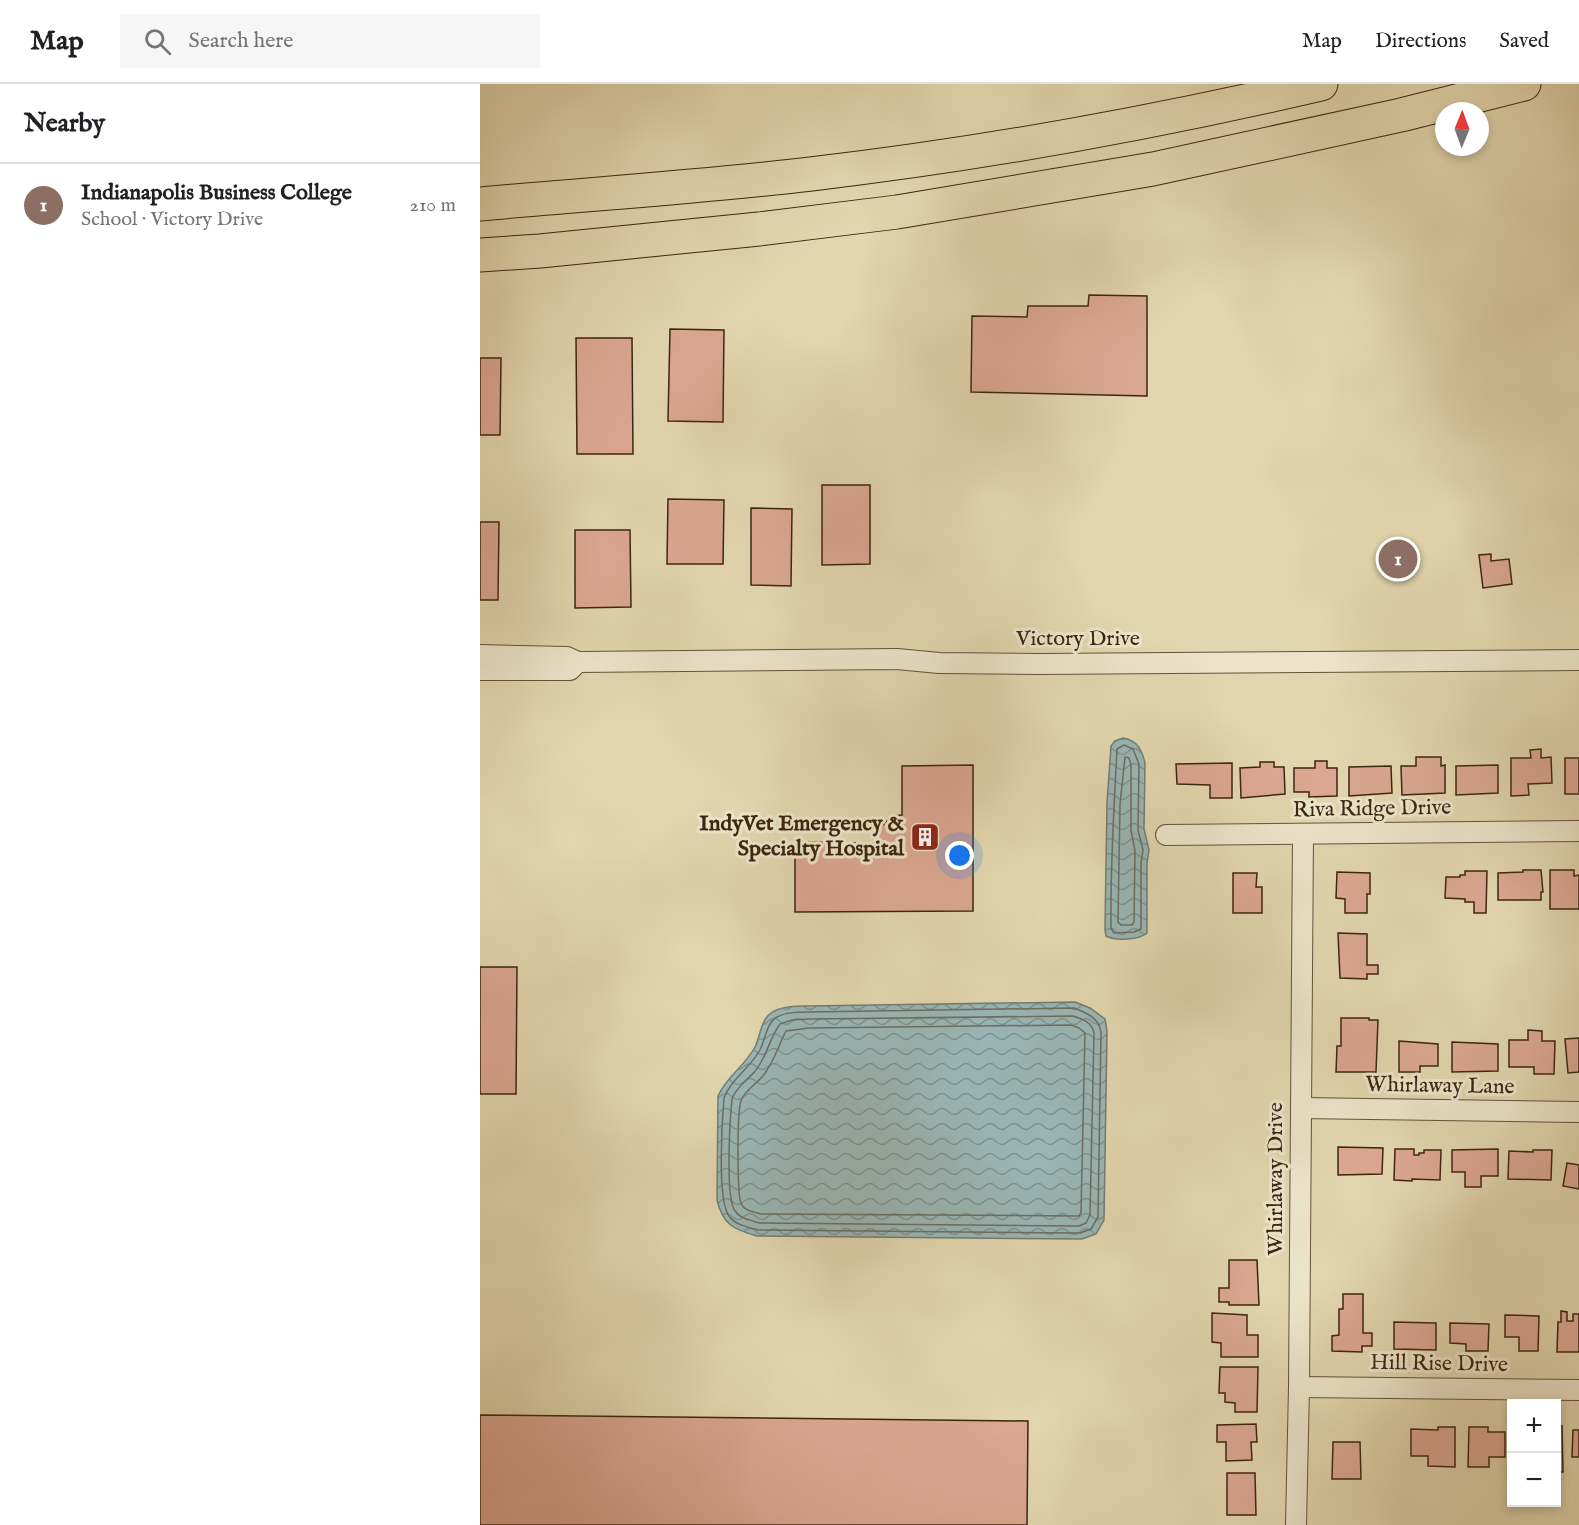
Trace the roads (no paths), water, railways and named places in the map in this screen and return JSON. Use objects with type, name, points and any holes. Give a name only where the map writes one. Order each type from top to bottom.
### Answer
[{"type":"highway","points":[[480,204],[809,174],[891,164],[1155,119],[1321,84]]},
{"type":"highway","points":[[480,255],[759,229],[897,212],[1153,169],[1390,118],[1524,84]]},
{"type":"highway","points":[[480,187],[580,181],[809,174]]},
{"type":"highway","points":[[480,276],[542,270],[759,229]]},
{"type":"street","name":"Victory Drive","points":[[480,656],[567,657],[578,662],[897,659],[939,663],[1039,664],[1579,660]]},
{"type":"street","name":"Victory Drive","points":[[480,670],[570,670],[578,662]]},
{"type":"street","name":"Riva Ridge Drive","points":[[1166,835],[1579,831]]},
{"type":"street","name":"Whirlaway Drive","points":[[1296,1525],[1303,834]]},
{"type":"street","name":"Whirlaway Lane","points":[[1301,1108],[1579,1112]]},
{"type":"street","name":"Hill Rise Drive","points":[[1299,1387],[1579,1390]]},
{"type":"water","points":[[1123,738],[1138,746],[1145,763],[1144,829],[1149,850],[1147,933],[1139,937],[1121,939],[1106,936],[1105,929],[1107,803],[1111,746],[1115,741]]},
{"type":"water","points":[[1075,1002],[1090,1008],[1105,1019],[1107,1031],[1104,1220],[1096,1234],[1082,1239],[757,1236],[730,1225],[722,1215],[717,1200],[718,1096],[721,1089],[751,1054],[765,1020],[771,1013],[799,1006]]},
{"type":"place","name":"Indianapolis Business College","points":[[1398,559]]},
{"type":"place","name":"IndyVet Emergency & Specialty Hospital","points":[[925,837]]}]
